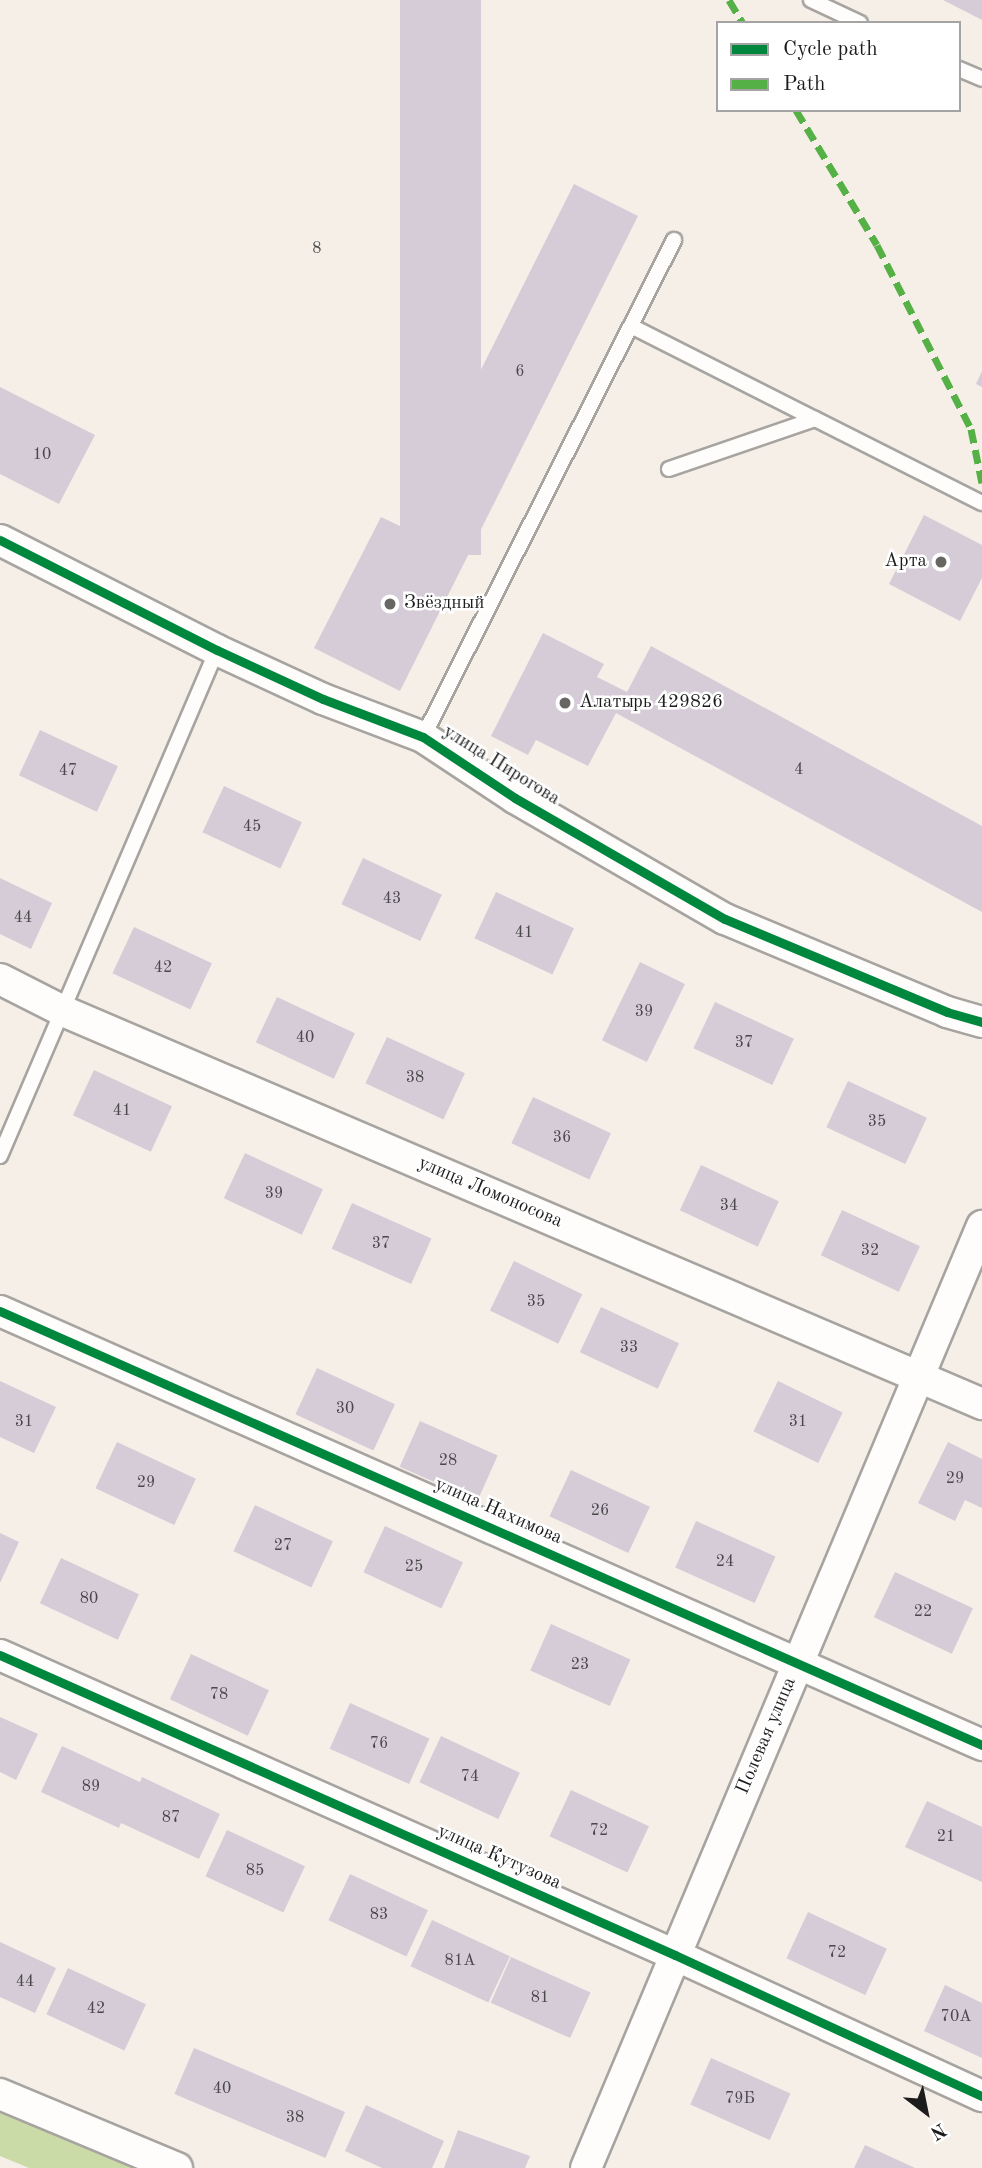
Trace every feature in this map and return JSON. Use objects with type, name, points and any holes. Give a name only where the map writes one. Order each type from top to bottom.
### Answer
[{"type":"street","name":"улица Пирогова","points":[[0,540],[217,650],[323,699],[423,737],[515,798],[725,919],[947,1012],[982,1022]]},
{"type":"street","name":"улица Ломоносова","points":[[0,979],[63,1010],[982,1404]]},
{"type":"street","name":"Полевая улица","points":[[586,2168],[982,1226]]},
{"type":"street","name":"улица Нахимова","points":[[0,1311],[982,1745]]},
{"type":"street","name":"улица Кутузова","points":[[0,1655],[675,1955],[982,2096]]},
{"type":"street","points":[[0,2094],[164,2166]]},
{"type":"lane","points":[[811,0],[856,21]]},
{"type":"lane","points":[[961,70],[982,79]]},
{"type":"lane","points":[[423,737],[674,240]]},
{"type":"lane","points":[[631,326],[982,503]]},
{"type":"lane","points":[[669,469],[815,419]]},
{"type":"lane","points":[[0,1156],[217,650]]},
{"type":"green space","points":[[0,2112],[133,2165],[134,2168],[29,2168],[0,2156]]},
{"type":"building","points":[[400,0],[481,0],[481,555],[400,555]]},
{"type":"building","points":[[943,0],[982,0],[982,20]]},
{"type":"building","points":[[574,184],[638,216],[400,691],[314,648],[381,517],[402,527]]},
{"type":"building","points":[[982,371],[982,387],[976,384]]},
{"type":"building","points":[[0,387],[95,435],[59,504],[0,474]]},
{"type":"building","name":"Арта","points":[[924,515],[982,545],[982,578],[960,621],[889,584]]},
{"type":"building","points":[[543,633],[604,664],[597,677],[627,692],[651,646],[982,826],[982,912],[616,713],[588,766],[536,740],[528,755],[491,736]]},
{"type":"building","points":[[40,730],[118,766],[97,812],[19,775]]},
{"type":"building","points":[[224,786],[302,822],[280,869],[202,832]]},
{"type":"building","points":[[363,858],[442,895],[420,941],[341,904]]},
{"type":"building","points":[[0,878],[52,903],[31,949],[0,934]]},
{"type":"building","points":[[496,892],[574,928],[552,975],[474,938]]},
{"type":"building","points":[[134,927],[212,963],[190,1010],[112,973]]},
{"type":"building","points":[[640,962],[685,984],[647,1062],[602,1040]]},
{"type":"building","points":[[277,997],[355,1033],[334,1079],[256,1042]]},
{"type":"building","points":[[715,1002],[794,1039],[772,1085],[693,1048]]},
{"type":"building","points":[[387,1037],[465,1073],[443,1120],[365,1083]]},
{"type":"building","points":[[94,1070],[172,1106],[151,1152],[73,1115]]},
{"type":"building","points":[[848,1081],[927,1118],[905,1164],[826,1127]]},
{"type":"building","points":[[533,1097],[611,1133],[589,1180],[511,1143]]},
{"type":"building","points":[[245,1153],[323,1189],[302,1235],[224,1198]]},
{"type":"building","points":[[701,1165],[779,1201],[758,1247],[680,1210]]},
{"type":"building","points":[[352,1203],[431,1238],[411,1284],[332,1249]]},
{"type":"building","points":[[842,1210],[920,1246],[899,1292],[821,1255]]},
{"type":"building","points":[[514,1261],[582,1294],[558,1344],[490,1310]]},
{"type":"building","points":[[601,1307],[679,1343],[658,1389],[580,1352]]},
{"type":"building","points":[[317,1368],[395,1404],[373,1451],[295,1414]]},
{"type":"building","points":[[0,1381],[56,1407],[34,1453],[0,1437]]},
{"type":"building","points":[[778,1381],[843,1413],[818,1463],[753,1431]]},
{"type":"building","points":[[420,1421],[498,1456],[477,1501],[400,1467]]},
{"type":"building","points":[[117,1442],[196,1479],[174,1525],[95,1488]]},
{"type":"building","points":[[948,1442],[982,1459],[982,1508],[965,1500],[955,1521],[918,1503]]},
{"type":"building","points":[[571,1470],[650,1507],[628,1553],[549,1516]]},
{"type":"building","points":[[255,1505],[333,1541],[311,1588],[233,1551]]},
{"type":"building","points":[[696,1521],[775,1556],[755,1603],[675,1568]]},
{"type":"building","points":[[385,1526],[463,1562],[441,1609],[363,1572]]},
{"type":"building","points":[[0,1533],[19,1542],[0,1583]]},
{"type":"building","points":[[61,1558],[139,1594],[118,1640],[40,1603]]},
{"type":"building","points":[[895,1572],[973,1608],[952,1654],[874,1617]]},
{"type":"building","points":[[551,1624],[630,1659],[610,1706],[530,1671]]},
{"type":"building","points":[[191,1654],[269,1690],[248,1736],[170,1699]]},
{"type":"building","points":[[350,1703],[429,1738],[409,1784],[330,1749]]},
{"type":"building","points":[[0,1717],[38,1734],[16,1780],[0,1772]]},
{"type":"building","points":[[441,1736],[520,1773],[498,1819],[419,1782]]},
{"type":"building","points":[[62,1746],[140,1782],[142,1777],[220,1814],[199,1859],[121,1823],[119,1828],[41,1792]]},
{"type":"building","points":[[571,1790],[649,1826],[627,1873],[549,1836]]},
{"type":"building","points":[[927,1801],[982,1827],[982,1882],[905,1847]]},
{"type":"building","points":[[227,1830],[305,1866],[283,1913],[205,1876]]},
{"type":"building","points":[[350,1874],[428,1910],[406,1957],[328,1920]]},
{"type":"building","points":[[808,1912],[887,1949],[865,1995],[786,1958]]},
{"type":"building","points":[[432,1920],[510,1956],[488,2003],[410,1966]]},
{"type":"building","points":[[0,1942],[56,1968],[35,2013],[0,1997]]},
{"type":"building","points":[[511,1957],[590,1992],[570,2038],[491,2003]]},
{"type":"building","points":[[68,1968],[146,2004],[124,2051],[46,2014]]},
{"type":"building","points":[[945,1985],[982,2003],[982,2058],[924,2031]]},
{"type":"building","points":[[194,2048],[345,2112],[325,2158],[174,2094]]},
{"type":"building","points":[[711,2058],[790,2093],[770,2140],[690,2105]]},
{"type":"building","points":[[366,2105],[444,2141],[432,2168],[382,2168],[345,2151]]},
{"type":"building","points":[[458,2130],[530,2156],[525,2168],[444,2168]]},
{"type":"building","points":[[865,2145],[915,2168],[854,2168]]},
{"type":"marked path","points":[[729,0],[742,21]]},
{"type":"marked path","points":[[797,112],[877,245],[971,429],[982,483]]},
{"type":"cycle path","points":[[0,540],[217,650],[323,699],[423,737],[515,798],[725,919],[947,1012],[982,1022]]},
{"type":"cycle path","points":[[0,1311],[982,1745]]},
{"type":"cycle path","points":[[0,1655],[675,1955],[982,2096]]},
{"type":"place","name":"Арта","points":[[941,562]]},
{"type":"place","name":"Звёздный","points":[[390,604]]},
{"type":"place","name":"Алатырь 429826","points":[[565,703]]}]
